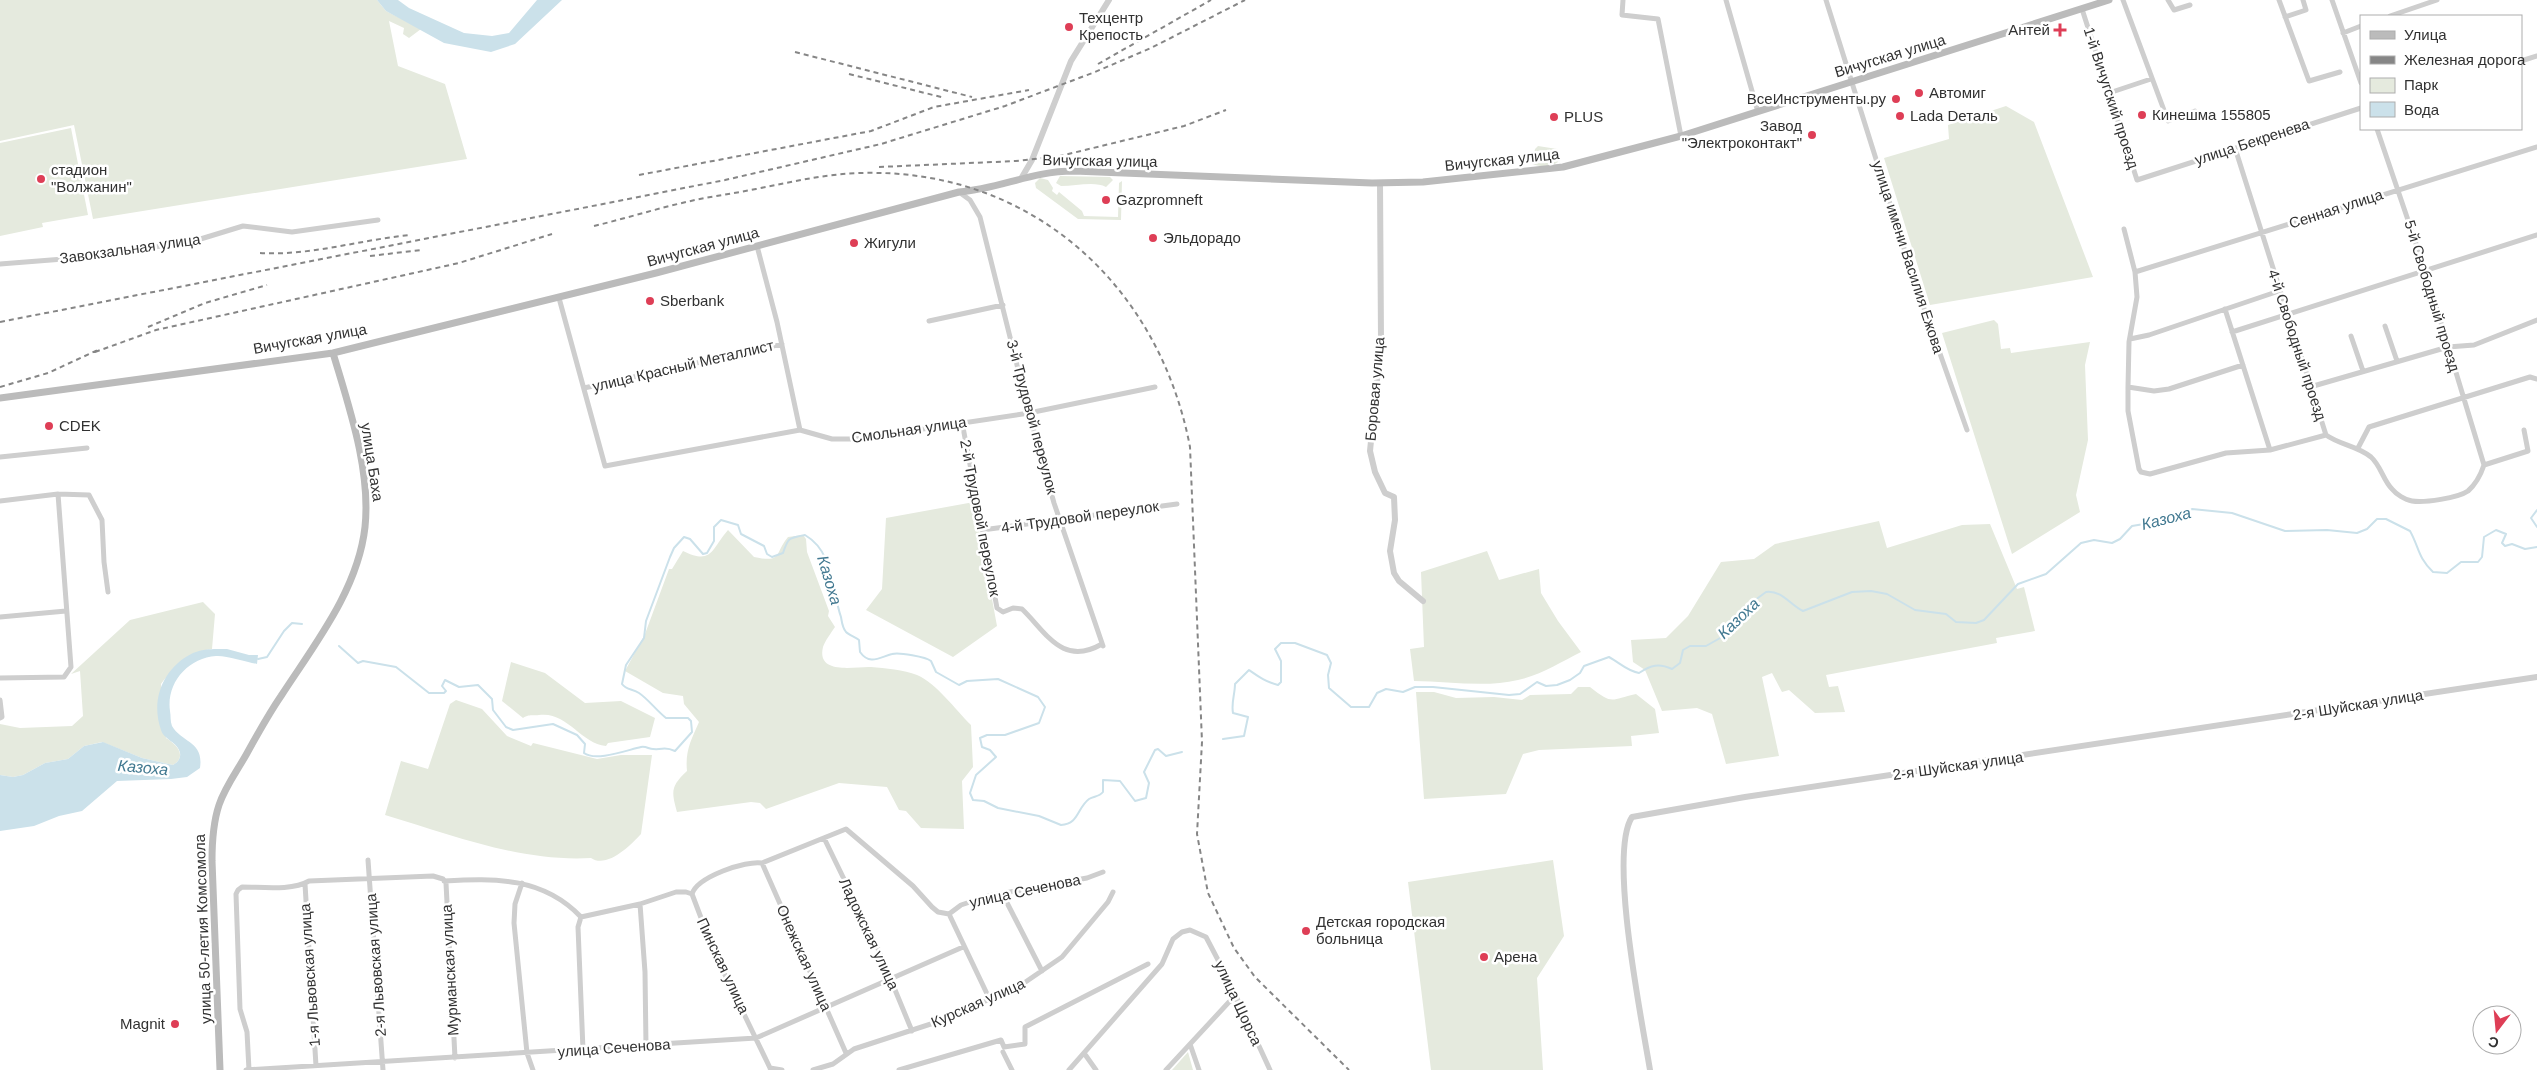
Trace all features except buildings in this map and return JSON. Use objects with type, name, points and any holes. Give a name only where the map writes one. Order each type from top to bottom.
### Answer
[{"type":"main road","name":"Вичугская улица","points":[[0,398],[333,353],[559,298],[959,192],[978,190],[1049,171],[1380,183],[1433,182],[1562,168],[1681,136],[2109,0]]},
{"type":"main road","name":"улица Баха","points":[[226,789],[279,698],[334,612],[360,555],[366,514],[357,447],[333,353]]},
{"type":"main road","name":"улица 50-летия Комсомола","points":[[220,1070],[212,845],[216,815],[226,789]]},
{"type":"street","points":[[1022,177],[1032,160],[1074,54],[1109,0]]},
{"type":"street","points":[[1622,0],[1622,15],[1658,19],[1681,136]]},
{"type":"street","points":[[1726,0],[1758,112]]},
{"type":"street","name":"улица имени Василия Ежова","points":[[1826,0],[1914,280],[1967,430]]},
{"type":"street","points":[[2123,0],[2168,121],[2195,111]]},
{"type":"street","points":[[2168,0],[2174,10],[2190,6]]},
{"type":"street","points":[[2279,0],[2309,81],[2340,72]]},
{"type":"street","points":[[2285,17],[2306,10],[2303,0]]},
{"type":"street","points":[[2332,0],[2360,80]]},
{"type":"street","points":[[2393,15],[2438,0]]},
{"type":"street","name":"1-й Вичугский проезд","points":[[2082,9],[2137,180],[2144,178]]},
{"type":"street","points":[[2343,33],[2360,26]]},
{"type":"street","points":[[2522,61],[2537,56]]},
{"type":"street","points":[[2109,93],[2151,79]]},
{"type":"street","name":"улица Бекренева","points":[[2144,178],[2360,108]]},
{"type":"street","name":"5-й Свободный проезд","points":[[2377,130],[2425,270],[2484,465]]},
{"type":"street","name":"Сенная улица","points":[[2135,272],[2537,146]]},
{"type":"street","name":"4-й Свободный проезд","points":[[2235,148],[2326,434],[2358,448],[2379,465],[2392,489],[2412,501],[2426,502],[2462,494],[2480,476],[2484,465]]},
{"type":"street","name":"Боровая улица","points":[[1380,183],[1380,340],[1370,451],[1375,472],[1384,493],[1394,497],[1395,520],[1390,551],[1394,573],[1399,580],[1423,601]]},
{"type":"street","name":"3-й Трудовой переулок","points":[[959,192],[970,200],[980,217],[1029,412],[1060,520],[1102,645]]},
{"type":"street","name":"Завокзальная улица","points":[[0,264],[88,258],[194,241],[243,226],[292,232],[378,220]]},
{"type":"street","points":[[2124,229],[2135,272],[2137,303],[2130,339],[2128,410],[2138,469],[2141,472],[2150,474],[2226,453],[2270,450],[2326,434]]},
{"type":"street","points":[[2232,332],[2537,235]]},
{"type":"street","points":[[758,246],[782,344],[800,430]]},
{"type":"street","points":[[2130,339],[2149,335],[2279,291]]},
{"type":"street","points":[[559,298],[584,388]]},
{"type":"street","points":[[929,321],[1003,306]]},
{"type":"street","points":[[2225,309],[2270,450]]},
{"type":"street","points":[[2310,387],[2448,347],[2474,345],[2537,320]]},
{"type":"street","points":[[2385,326],[2397,361]]},
{"type":"street","points":[[2351,336],[2363,371]]},
{"type":"street","name":"улица Красный Металлист","points":[[584,388],[782,344]]},
{"type":"street","points":[[2128,387],[2154,392],[2243,365]]},
{"type":"street","points":[[2358,448],[2370,427],[2530,377],[2537,379]]},
{"type":"street","name":"Смольная улица","points":[[584,388],[605,466],[800,430],[822,437],[842,440],[1029,412],[1155,387]]},
{"type":"street","name":"2-й Трудовой переулок","points":[[962,422],[997,608],[1000,611],[1007,612],[1018,607],[1022,609],[1049,640],[1070,650],[1089,650],[1102,645]]},
{"type":"street","points":[[2484,465],[2528,451],[2524,430]]},
{"type":"street","points":[[0,457],[87,448]]},
{"type":"street","points":[[0,678],[64,677],[70,667],[58,494]]},
{"type":"street","points":[[0,501],[58,494],[89,495],[102,520],[108,592]]},
{"type":"street","name":"4-й Трудовой переулок","points":[[982,530],[1177,504]]},
{"type":"street","points":[[0,617],[66,611]]},
{"type":"street","name":"2-я Шуйская улица","points":[[1650,1070],[1636,993],[1624,889],[1626,826],[1632,817],[1745,797],[2537,677]]},
{"type":"street","points":[[0,700],[1,717]]},
{"type":"street","points":[[581,917],[640,904],[676,892],[692,894],[698,886],[732,867],[752,861],[762,863],[846,828],[913,886],[932,908],[938,912],[948,914],[989,998]]},
{"type":"street","name":"Ладожская улица","points":[[824,838],[890,979],[912,1031]]},
{"type":"street","name":"2-я Львовская улица","points":[[368,860],[371,878],[383,1070]]},
{"type":"street","name":"Онежская улица","points":[[762,863],[846,1053]]},
{"type":"street","name":"улица Сеченова","points":[[948,914],[969,901],[1087,878],[1103,872]]},
{"type":"street","points":[[250,1070],[247,1032],[240,1010],[236,903],[238,890],[242,888],[305,884],[309,881],[433,876],[445,882],[470,879],[522,883],[553,894],[581,917]]},
{"type":"street","name":"Мурманская улица","points":[[445,882],[455,1058]]},
{"type":"street","points":[[522,883],[515,904],[514,923],[526,1054],[533,1070]]},
{"type":"street","name":"1-я Львовская улица","points":[[305,884],[316,1066]]},
{"type":"street","name":"Курская улица","points":[[813,1070],[833,1064],[846,1053],[949,1018],[1024,983],[1062,957],[1108,902],[1113,892]]},
{"type":"street","name":"Пинская улица","points":[[692,894],[714,952],[770,1069]]},
{"type":"street","points":[[1002,895],[1042,971]]},
{"type":"street","points":[[640,904],[645,972],[646,1046]]},
{"type":"street","points":[[581,917],[578,927],[583,1050]]},
{"type":"street","name":"улица Щорса","points":[[1084,1053],[1162,964],[1173,939],[1177,935],[1190,930],[1206,938],[1270,1070]]},
{"type":"street","name":"улица Сеченова","points":[[246,1070],[526,1054],[756,1038],[964,947]]},
{"type":"street","points":[[899,1070],[1001,1040],[1004,1047],[1025,1044],[1025,1027],[1148,964]]},
{"type":"street","points":[[1166,1070],[1229,1002],[1236,998]]},
{"type":"street","points":[[1190,1044],[1199,1070]]},
{"type":"street","points":[[1002,1052],[1012,1070]]},
{"type":"street","points":[[1069,1070],[1084,1053],[1096,1070]]},
{"type":"street","points":[[770,1069],[782,1070]]},
{"type":"green space","points":[[0,0],[377,0],[386,11],[421,29],[409,38],[403,34],[404,28],[389,21],[398,66],[445,84],[467,159],[93,219],[74,125],[0,141]]},
{"type":"green space","points":[[2006,106],[2034,122],[2093,277],[1930,305],[1884,158],[1949,139],[1948,125]]},
{"type":"green space","name":"стадион \"Волжанин\"","points":[[71,128],[88,215],[42,223],[43,227],[0,236],[0,143]]},
{"type":"green space","points":[[1538,146],[1557,149],[1560,153],[1558,162],[1545,166],[1532,164],[1535,149]]},
{"type":"green space","points":[[1060,176],[1110,177],[1113,180],[1106,187],[1091,184],[1061,186],[1056,183]]},
{"type":"green space","points":[[1040,178],[1048,180],[1053,188],[1052,191],[1057,195],[1059,192],[1082,211],[1084,216],[1118,217],[1119,183],[1122,181],[1121,220],[1078,219],[1036,188],[1035,183]]},
{"type":"green space","points":[[1994,320],[1998,324],[2001,349],[2010,348],[2011,353],[2090,342],[2085,365],[2088,440],[2076,495],[2080,512],[2012,554],[1942,333]]},
{"type":"green space","points":[[974,502],[997,626],[953,657],[866,610],[882,589],[886,518]]},
{"type":"green space","points":[[1879,521],[1887,548],[1962,525],[1990,524],[2017,589],[2024,587],[2035,631],[1996,638],[1997,643],[1826,675],[1829,687],[1838,686],[1845,712],[1815,713],[1789,690],[1782,692],[1772,673],[1762,677],[1779,756],[1726,764],[1712,714],[1697,708],[1662,711],[1645,670],[1633,662],[1631,640],[1666,638],[1688,616],[1721,562],[1754,559],[1775,544]]},
{"type":"green space","points":[[728,530],[754,557],[763,559],[777,556],[788,537],[803,535],[806,539],[807,552],[829,611],[828,616],[835,627],[823,647],[822,656],[826,662],[831,666],[839,668],[871,667],[917,675],[932,684],[971,725],[973,767],[962,781],[964,829],[921,828],[906,811],[899,810],[887,787],[839,783],[766,809],[760,803],[751,802],[677,812],[673,794],[674,789],[675,785],[687,771],[688,751],[699,722],[684,704],[683,696],[663,693],[625,671],[645,634],[669,569],[672,569],[683,551],[693,555],[706,556],[714,549]]},
{"type":"green space","points":[[1487,551],[1499,580],[1539,569],[1541,593],[1558,621],[1581,652],[1551,668],[1518,680],[1493,684],[1414,681],[1410,649],[1424,647],[1421,572]]},
{"type":"green space","points":[[203,602],[215,614],[212,649],[190,656],[171,672],[161,684],[166,738],[179,750],[180,758],[177,762],[173,765],[142,758],[102,742],[84,746],[68,759],[45,763],[23,775],[13,777],[0,775],[0,724],[20,728],[72,726],[83,716],[80,671],[71,674],[130,620]]},
{"type":"green space","points":[[511,662],[545,673],[585,703],[621,701],[655,718],[650,737],[608,743],[606,746],[588,739],[558,718],[549,715],[539,715],[523,718],[502,701]]},
{"type":"green space","points":[[1578,687],[1590,687],[1603,697],[1612,700],[1636,694],[1655,709],[1659,733],[1631,736],[1632,746],[1539,750],[1523,754],[1506,794],[1424,799],[1416,692],[1434,692],[1456,698],[1494,697],[1522,700],[1530,695],[1571,694]]},
{"type":"green space","points":[[456,700],[482,709],[507,736],[531,746],[533,743],[597,759],[621,755],[652,755],[641,834],[618,854],[611,858],[597,861],[591,858],[538,856],[487,846],[385,815],[401,761],[428,769],[450,704]]},
{"type":"green space","name":"Арена","points":[[1553,860],[1564,936],[1537,978],[1543,1070],[1431,1070],[1408,882]]},
{"type":"green space","points":[[1188,1052],[1193,1070],[1172,1070]]},
{"type":"water","points":[[377,0],[398,0],[409,8],[464,33],[492,36],[509,33],[537,0],[562,0],[515,44],[491,52],[444,43],[386,11]]},
{"type":"water","points":[[227,649],[249,655],[258,655],[257,664],[225,657],[206,658],[188,667],[175,682],[172,691],[170,701],[172,726],[176,732],[196,747],[199,752],[200,768],[187,777],[117,781],[82,811],[59,816],[34,826],[0,831],[0,775],[13,777],[23,775],[45,763],[68,759],[84,746],[103,742],[142,758],[175,764],[180,757],[179,749],[165,736],[161,730],[158,718],[157,707],[162,685],[174,667],[193,653],[197,651]]},
{"type":"waterway","name":"Казоха","points":[[1223,739],[1244,736],[1248,717],[1233,713],[1232,706],[1235,684],[1249,670],[1270,682],[1278,685],[1281,682],[1281,661],[1275,649],[1281,643],[1295,643],[1327,655],[1331,663],[1328,675],[1329,688],[1351,707],[1369,707],[1377,693],[1386,689],[1403,692],[1415,687],[1433,687],[1509,695],[1520,694],[1537,682],[1546,686],[1557,685],[1570,680],[1580,673],[1584,666],[1609,657],[1627,669],[1639,673],[1655,666],[1672,669],[1680,663],[1683,650],[1690,646],[1706,646],[1722,637],[1743,609],[1766,592],[1777,593],[1803,611],[1852,592],[1871,591],[1887,594],[1915,610],[1946,614],[1956,622],[1976,623],[1984,620],[2018,584],[2046,574],[2081,543],[2094,540],[2112,543],[2120,539],[2132,526],[2180,518],[2192,509],[2232,513],[2285,531],[2327,530],[2357,533],[2367,529],[2377,519],[2386,519],[2410,531],[2422,557],[2433,572],[2447,573],[2461,562],[2478,562],[2482,557],[2484,537],[2496,530],[2506,534],[2502,543],[2505,546],[2512,544],[2525,549],[2537,547]]},
{"type":"waterway","name":"Казоха","points":[[2537,510],[2531,518],[2537,527]]},
{"type":"waterway","name":"Казоха","points":[[339,646],[358,663],[363,661],[396,667],[429,693],[444,693],[446,691],[442,686],[445,680],[459,687],[478,685],[492,699],[493,710],[506,727],[513,730],[553,724],[577,735],[585,744],[584,753],[589,755],[612,755],[643,747],[675,751],[692,732],[691,721],[688,718],[666,718],[637,692],[622,684],[626,665],[644,638],[646,621],[674,548],[684,537],[690,539],[703,554],[707,553],[714,541],[714,527],[721,520],[738,525],[741,534],[764,546],[767,554],[772,557],[783,553],[789,540],[792,538],[805,535],[814,542],[821,551],[830,572],[844,628],[847,633],[859,640],[860,652],[868,659],[871,660],[892,654],[918,656],[931,661],[936,672],[959,685],[967,681],[998,679],[1038,697],[1045,707],[1039,723],[1005,735],[987,735],[980,738],[982,747],[990,750],[996,757],[976,775],[970,793],[973,800],[984,801],[998,808],[1039,816],[1061,825],[1067,824],[1075,819],[1089,799],[1103,792],[1103,780],[1120,781],[1135,801],[1146,798],[1149,783],[1144,772],[1155,750],[1158,749],[1166,756],[1182,752]]},
{"type":"waterway","name":"Казоха","points":[[258,659],[267,657],[284,631],[292,623],[302,624]]},
{"type":"railway","points":[[1098,64],[1211,0]]},
{"type":"railway","points":[[0,322],[725,180],[881,144],[1005,106],[1095,72],[1151,48],[1245,0]]},
{"type":"railway","points":[[795,52],[972,97]]},
{"type":"railway","points":[[849,74],[945,98]]},
{"type":"railway","points":[[639,175],[871,131],[934,107],[1029,90]]},
{"type":"railway","points":[[879,167],[1016,161],[1060,156],[1184,126],[1226,110]]},
{"type":"railway","points":[[594,226],[691,201],[821,177],[861,173],[922,177],[979,191],[1031,215],[1077,247],[1117,287],[1149,335],[1174,388],[1190,447],[1202,742],[1197,834],[1208,893],[1234,948],[1255,977],[1349,1070]]},
{"type":"railway","points":[[95,352],[156,330],[459,263],[552,234]]},
{"type":"railway","points":[[260,253],[316,250],[410,235]]},
{"type":"railway","points":[[370,256],[421,250]]},
{"type":"railway","points":[[148,327],[205,303],[267,285]]},
{"type":"railway","points":[[0,387],[48,373],[100,349]]},
{"type":"place","name":"Техцентр Крепость","points":[[1069,27]]},
{"type":"place","name":"Антей","points":[[2060,30]]},
{"type":"place","name":"Автомиг","points":[[1919,93]]},
{"type":"place","name":"ВсеИнструменты.ру","points":[[1896,99]]},
{"type":"place","name":"Кинешма 155805","points":[[2142,115]]},
{"type":"place","name":"Lada Dеталь","points":[[1900,116]]},
{"type":"place","name":"PLUS","points":[[1554,117]]},
{"type":"place","name":"Завод \"Электроконтакт\"","points":[[1812,135]]},
{"type":"place","name":"стадион \"Волжанин\"","points":[[41,179]]},
{"type":"place","name":"Gazpromneft","points":[[1106,200]]},
{"type":"place","name":"Эльдорадо","points":[[1153,238]]},
{"type":"place","name":"Жигули","points":[[854,243]]},
{"type":"place","name":"Sberbank","points":[[650,301]]},
{"type":"place","name":"CDEK","points":[[49,426]]},
{"type":"place","name":"Детская городская больница","points":[[1306,931]]},
{"type":"place","name":"Арена","points":[[1484,957]]},
{"type":"place","name":"Magnit","points":[[175,1024]]}]
